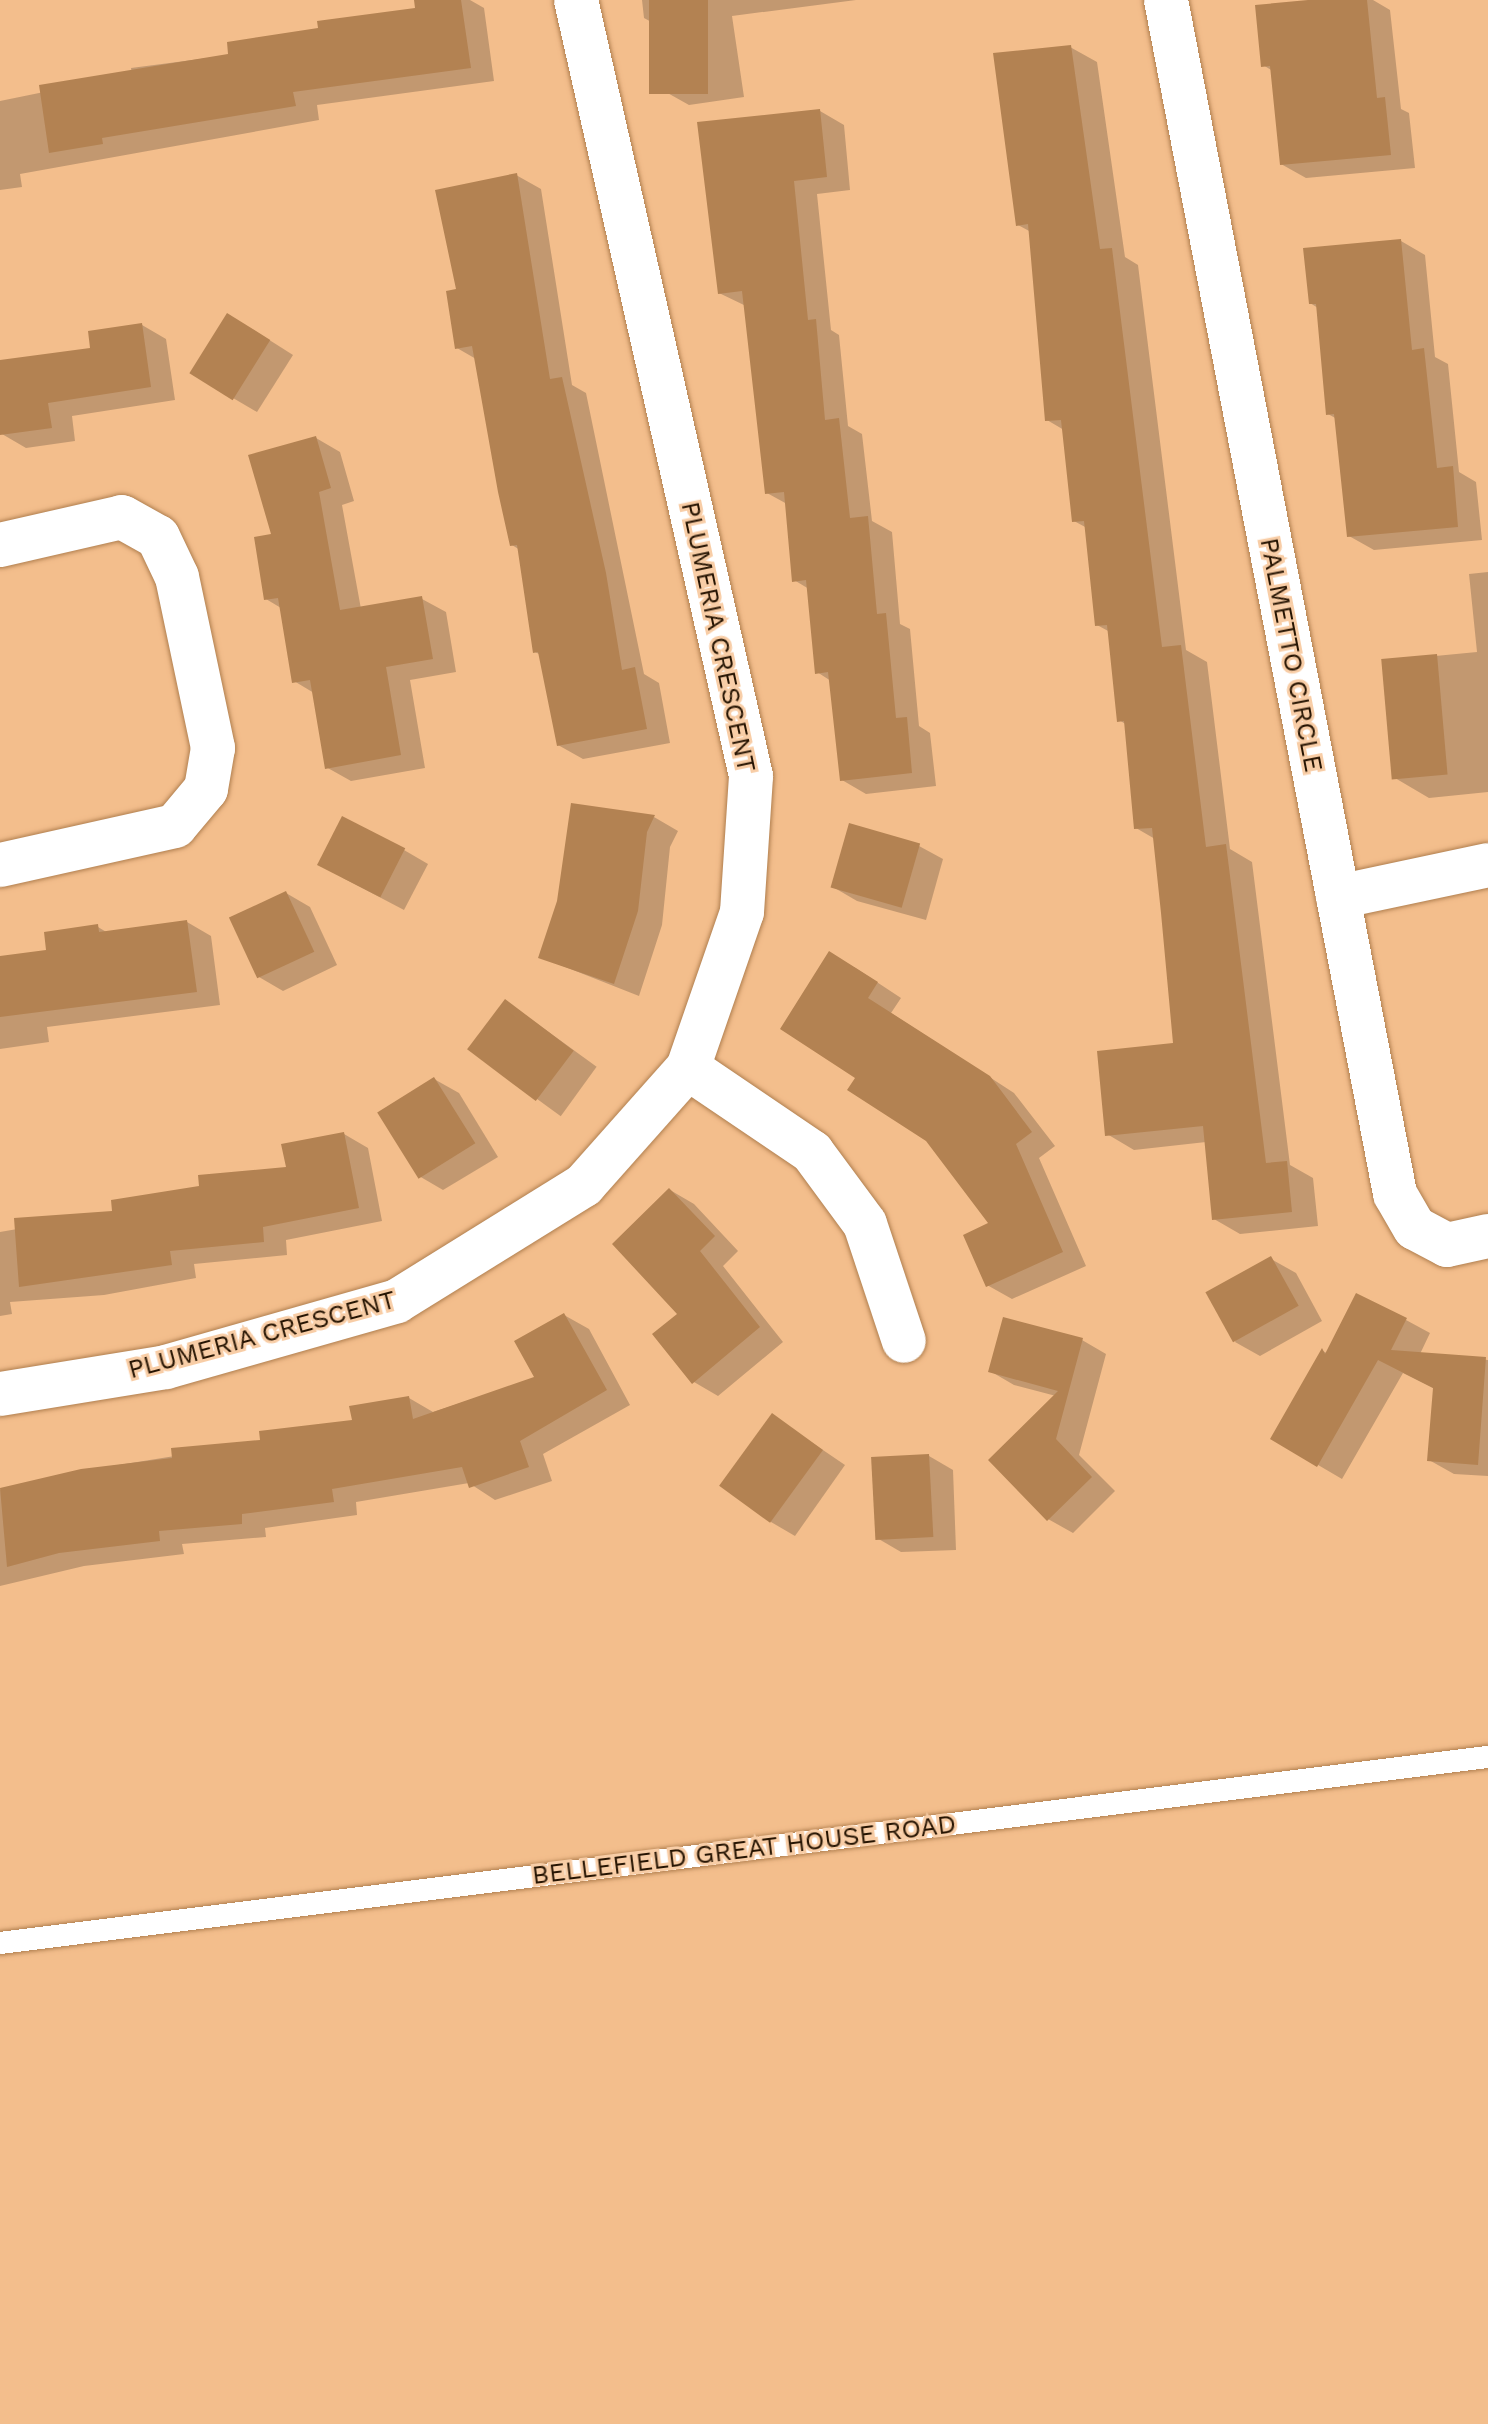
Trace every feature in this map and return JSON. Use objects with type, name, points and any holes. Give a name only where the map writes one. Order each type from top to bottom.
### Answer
[{"type":"street","name":"PLUMERIA CRESCENT","points":[[0,1394],[166,1367],[397,1301],[584,1185],[688,1068],[742,912],[751,776],[576,0]]},
{"type":"street","name":"PALMETTO CIRCLE","points":[[1166,0],[1395,1194],[1415,1228],[1447,1245],[1488,1236]]},
{"type":"street","points":[[0,545],[122,517],[158,537],[177,577],[213,748],[206,789],[175,826],[0,865]]},
{"type":"street","points":[[1338,897],[1488,865]]},
{"type":"street","points":[[688,1068],[812,1152],[865,1224],[904,1341]]},
{"type":"lane","name":"BELLEFIELD GREAT HOUSE ROAD","points":[[0,1943],[1488,1757]]},
{"type":"building","points":[[414,0],[461,0],[471,68],[293,92],[296,106],[102,138],[103,144],[49,153],[39,85],[228,54],[227,42],[318,28],[317,21],[415,8]]},
{"type":"building","points":[[649,0],[708,0],[708,94],[649,94]]},
{"type":"building","points":[[1308,0],[1367,0],[1377,98],[1385,97],[1391,155],[1280,165],[1270,66],[1261,67],[1255,5]]},
{"type":"building","points":[[1071,45],[1100,249],[1112,248],[1162,647],[1181,645],[1206,847],[1226,844],[1266,1163],[1287,1161],[1292,1212],[1212,1220],[1203,1126],[1105,1136],[1097,1051],[1173,1043],[1161,913],[1152,828],[1134,829],[1124,721],[1117,722],[1107,625],[1095,626],[1084,521],[1072,522],[1061,420],[1045,421],[1028,224],[1016,226],[993,53]]},
{"type":"building","points":[[820,109],[827,177],[794,181],[808,320],[816,319],[825,420],[839,418],[850,518],[868,516],[877,614],[886,613],[896,718],[907,717],[912,773],[840,781],[828,672],[815,674],[806,580],[792,582],[784,492],[765,494],[742,291],[718,294],[697,122]]},
{"type":"building","points":[[517,173],[550,379],[562,377],[606,573],[622,670],[635,667],[647,729],[557,746],[538,652],[533,653],[517,545],[510,546],[498,492],[472,346],[455,349],[446,291],[456,289],[435,190]]},
{"type":"building","points":[[1401,239],[1412,350],[1424,348],[1437,468],[1453,466],[1458,527],[1347,537],[1334,414],[1326,415],[1316,304],[1309,304],[1303,248]]},
{"type":"building","points":[[227,313],[270,340],[233,400],[189,373]]},
{"type":"building","points":[[142,323],[151,387],[48,403],[52,428],[0,435],[0,360],[90,348],[88,331]]},
{"type":"building","points":[[316,436],[331,488],[319,492],[340,610],[422,596],[433,659],[386,667],[401,755],[325,769],[310,680],[292,683],[278,598],[264,600],[254,537],[271,534],[248,455]]},
{"type":"building","points":[[1437,654],[1448,775],[1392,779],[1381,659]]},
{"type":"building","points":[[571,803],[655,815],[647,832],[638,911],[614,984],[538,958],[557,901]]},
{"type":"building","points":[[342,816],[405,848],[380,897],[317,865]]},
{"type":"building","points":[[849,823],[920,843],[902,908],[831,887]]},
{"type":"building","points":[[286,891],[314,952],[257,978],[229,918]]},
{"type":"building","points":[[187,920],[197,992],[0,1017],[0,956],[46,950],[44,932],[98,924],[99,932]]},
{"type":"building","points":[[829,951],[878,982],[868,998],[990,1076],[1032,1132],[1016,1144],[1063,1252],[986,1287],[963,1235],[988,1223],[926,1141],[847,1090],[855,1078],[780,1029]]},
{"type":"building","points":[[505,999],[574,1051],[536,1101],[467,1049]]},
{"type":"building","points":[[434,1077],[475,1143],[419,1179],[377,1113]]},
{"type":"building","points":[[344,1132],[359,1208],[263,1227],[264,1242],[170,1251],[172,1265],[19,1287],[14,1218],[112,1211],[111,1200],[199,1186],[198,1175],[286,1167],[281,1144]]},
{"type":"building","points":[[669,1188],[715,1236],[700,1251],[760,1327],[692,1384],[652,1334],[677,1314],[612,1244]]},
{"type":"building","points":[[1271,1256],[1299,1306],[1233,1342],[1205,1292]]},
{"type":"building","points":[[1356,1293],[1407,1318],[1391,1350],[1486,1357],[1478,1465],[1427,1461],[1433,1388],[1378,1360],[1317,1467],[1270,1439],[1322,1348],[1325,1354]]},
{"type":"building","points":[[564,1313],[607,1390],[520,1441],[529,1467],[469,1488],[462,1467],[332,1489],[334,1502],[242,1514],[242,1524],[159,1531],[160,1541],[59,1553],[7,1567],[0,1488],[81,1469],[172,1458],[171,1448],[260,1440],[259,1431],[352,1420],[349,1406],[409,1396],[413,1419],[534,1377],[514,1341]]},
{"type":"building","points":[[1003,1317],[1083,1338],[1056,1439],[1092,1477],[1047,1521],[988,1460],[1058,1391],[988,1372]]},
{"type":"building","points":[[772,1413],[823,1450],[770,1523],[719,1486]]},
{"type":"building","points":[[929,1454],[933,1537],[875,1540],[871,1457]]}]
